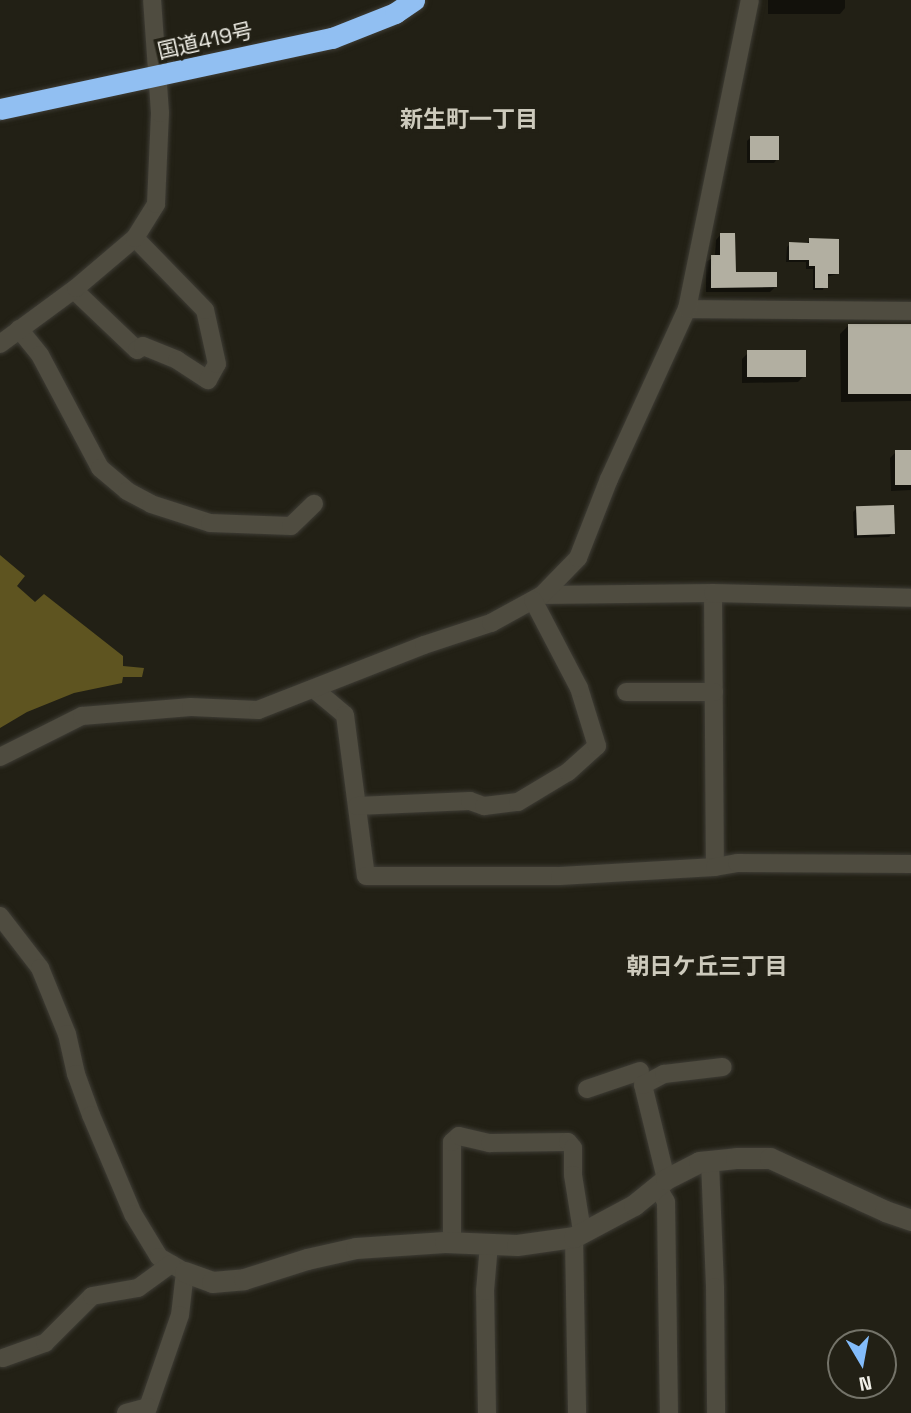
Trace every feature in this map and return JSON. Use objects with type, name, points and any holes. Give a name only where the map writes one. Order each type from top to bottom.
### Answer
[{"type":"highway","name":"国道419号","points":[[0,109],[331,38],[395,13],[414,0]]},
{"type":"street","points":[[0,344],[74,290],[135,238],[156,204],[158,76],[152,0]]},
{"type":"street","points":[[0,757],[82,716],[191,707],[258,710],[424,645],[491,624],[538,598],[578,558],[608,479],[687,309],[750,0]]},
{"type":"street","points":[[74,290],[137,350],[143,346],[177,360],[208,380],[217,364],[205,310],[135,238]]},
{"type":"street","points":[[687,309],[911,312]]},
{"type":"street","points":[[19,329],[40,355],[100,468],[127,491],[151,503],[210,523],[291,526],[314,504]]},
{"type":"street","points":[[538,598],[713,593],[911,598]]},
{"type":"street","points":[[713,593],[715,867]]},
{"type":"street","points":[[357,806],[470,801],[484,806],[518,802],[568,772],[597,746],[579,688],[538,598]]},
{"type":"street","points":[[314,689],[345,715],[366,876],[560,876],[715,867],[737,863],[911,864]]},
{"type":"street","points":[[626,692],[713,692]]},
{"type":"street","points":[[0,916],[40,968],[67,1034],[76,1074],[120,1186],[159,1257],[212,1282],[244,1279],[307,1259],[356,1248],[452,1242],[517,1245],[578,1234],[634,1205],[662,1184],[699,1163],[710,1162],[770,1158],[885,1211],[911,1220]]},
{"type":"street","points":[[587,1089],[640,1072],[664,1074],[723,1067]]},
{"type":"street","points":[[640,1072],[666,1202],[669,1413]]},
{"type":"street","points":[[452,1242],[452,1142],[459,1136],[490,1143],[568,1142],[573,1149],[578,1234],[577,1413]]},
{"type":"street","points":[[710,1162],[716,1413]]},
{"type":"street","points":[[487,1413],[485,1291],[489,1244]]},
{"type":"street","points":[[4,1358],[46,1343],[92,1296],[138,1288],[178,1268]]},
{"type":"street","points":[[126,1413],[147,1410],[180,1315],[178,1268]]},
{"type":"shaded area","points":[[0,555],[25,576],[17,586],[35,602],[44,594],[123,656],[123,666],[144,668],[142,677],[123,677],[122,683],[74,693],[27,712],[0,728]]},
{"type":"building","points":[[750,136],[779,136],[779,160],[750,160]]},
{"type":"building","points":[[720,233],[735,233],[736,272],[777,272],[777,287],[711,288],[711,255],[720,255]]},
{"type":"building","points":[[809,238],[839,239],[839,274],[828,274],[828,288],[815,288],[815,266],[809,266],[809,260],[789,260],[789,242],[809,243]]},
{"type":"building","points":[[848,324],[911,324],[911,394],[848,394]]},
{"type":"building","points":[[747,350],[806,350],[806,377],[747,377]]},
{"type":"building","points":[[895,450],[911,450],[911,485],[895,485]]},
{"type":"building","points":[[894,505],[895,534],[857,535],[856,506]]},
{"type":"district","name":"新生町一丁目","points":[[469,119]]},
{"type":"district","name":"朝日ケ丘三丁目","points":[[707,966]]}]
